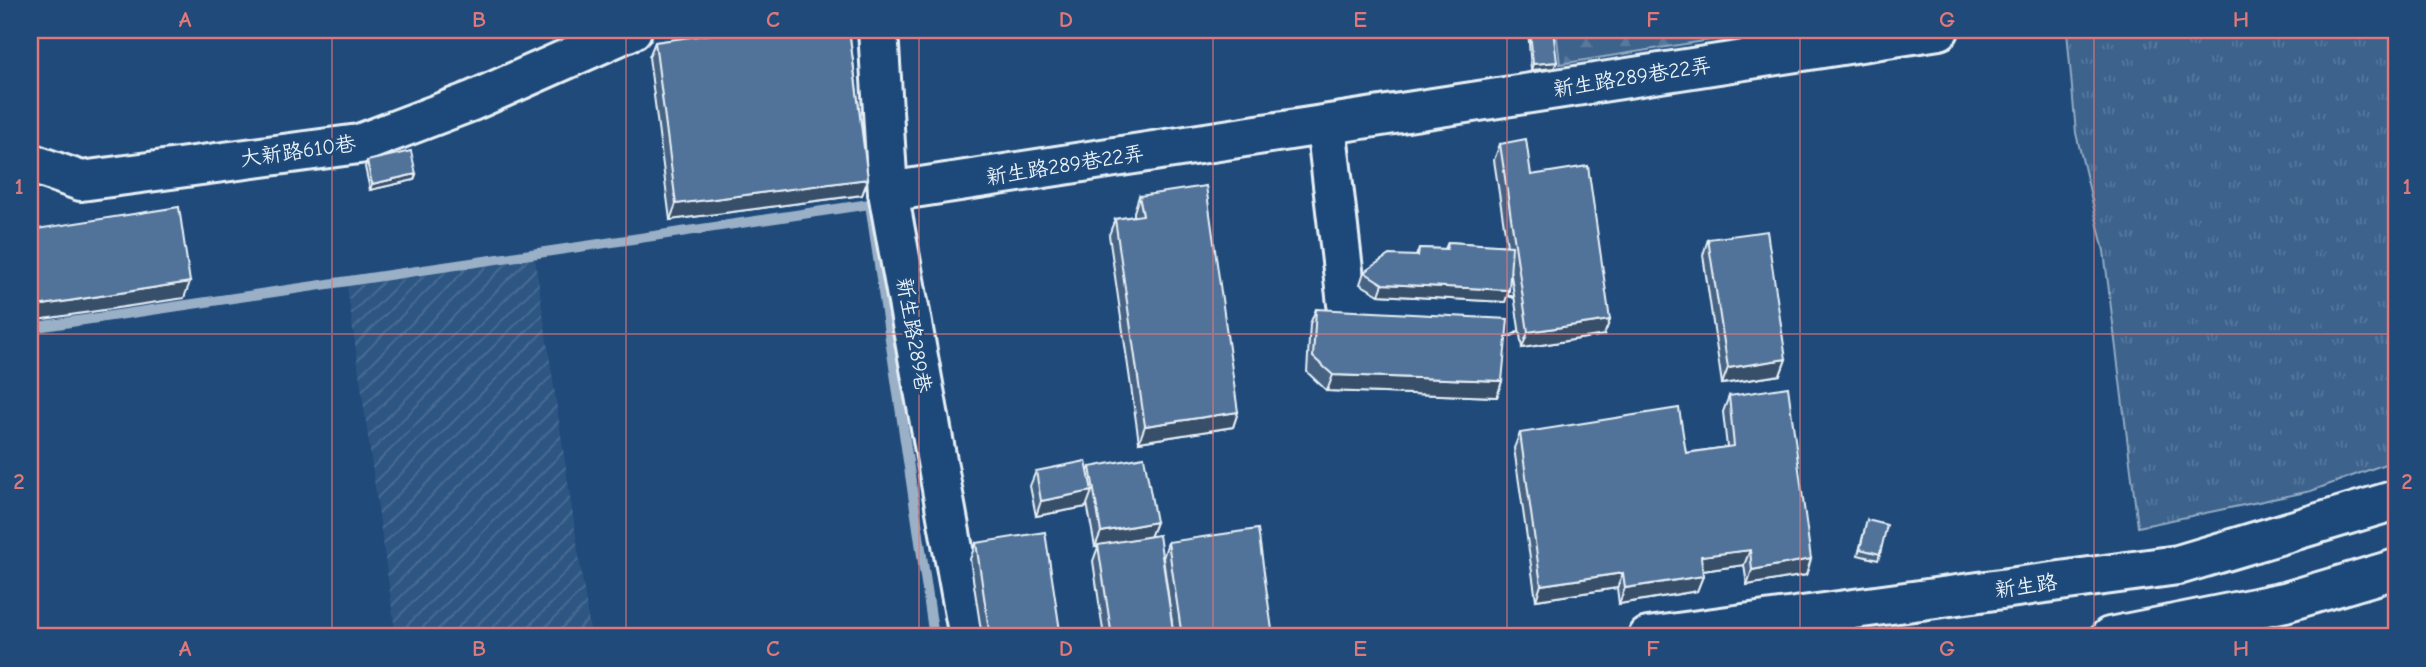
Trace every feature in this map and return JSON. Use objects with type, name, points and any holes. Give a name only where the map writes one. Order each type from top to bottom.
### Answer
[{"type":"main road","name":"大新路610巷","points":[[30,163],[81,181],[359,144],[472,101],[632,30]]},
{"type":"main road","name":"新生路289巷","points":[[878,30],[888,192],[969,637]]},
{"type":"main road","name":"新生路289巷22弄","points":[[888,192],[1939,30]]},
{"type":"main road","points":[[1326,125],[1347,304],[1505,316]]},
{"type":"main road","name":"新生路","points":[[1648,637],[2178,565],[2396,500]]},
{"type":"main road","points":[[2110,637],[2177,631],[2396,569]]},
{"type":"shaded area","points":[[535,259],[591,637],[396,637],[347,287]]},
{"type":"shaded area","points":[[2282,615],[2285,637],[2184,637]]},
{"type":"green space","points":[[1556,30],[1753,30],[1754,33],[1560,64]]},
{"type":"green space","points":[[2396,30],[2396,460],[2311,491],[2138,527],[2104,251],[2076,133],[2067,31]]},
{"type":"building","points":[[713,30],[849,30],[868,179],[676,204],[655,42],[713,34]]},
{"type":"building","points":[[1530,30],[1553,30],[1557,62],[1533,64]]},
{"type":"building","points":[[30,89],[34,117],[30,118]]},
{"type":"building","points":[[1526,139],[1531,175],[1588,166],[1610,320],[1528,332],[1500,144]]},
{"type":"building","points":[[411,151],[416,174],[372,184],[367,161]]},
{"type":"building","points":[[1206,186],[1238,412],[1145,426],[1115,219],[1143,215],[1139,196]]},
{"type":"building","points":[[179,207],[190,282],[30,307],[30,230]]},
{"type":"building","points":[[1767,231],[1786,359],[1728,368],[1708,239]]},
{"type":"building","points":[[1448,242],[1512,246],[1509,290],[1383,284],[1364,272],[1389,255],[1418,256],[1419,248],[1447,249]]},
{"type":"building","points":[[1316,309],[1508,319],[1502,381],[1333,375],[1313,357]]},
{"type":"building","points":[[1788,387],[1811,559],[1752,570],[1750,550],[1701,556],[1703,576],[1625,588],[1623,573],[1541,585],[1520,433],[1679,408],[1686,453],[1734,446],[1729,396]]},
{"type":"building","points":[[1144,457],[1156,522],[1101,532],[1090,467]]},
{"type":"building","points":[[1086,461],[1092,491],[1041,501],[1036,471]]},
{"type":"building","points":[[1867,520],[1887,525],[1880,554],[1860,549]]},
{"type":"building","points":[[1258,529],[1273,637],[1182,637],[1168,542]]},
{"type":"building","points":[[1045,532],[1061,637],[990,637],[976,543]]},
{"type":"building","points":[[1159,535],[1174,637],[1112,637],[1098,545]]},
{"type":"building","points":[[85,630],[86,637],[62,637],[61,633]]},
{"type":"waterway","points":[[30,328],[870,204],[934,637]]}]
